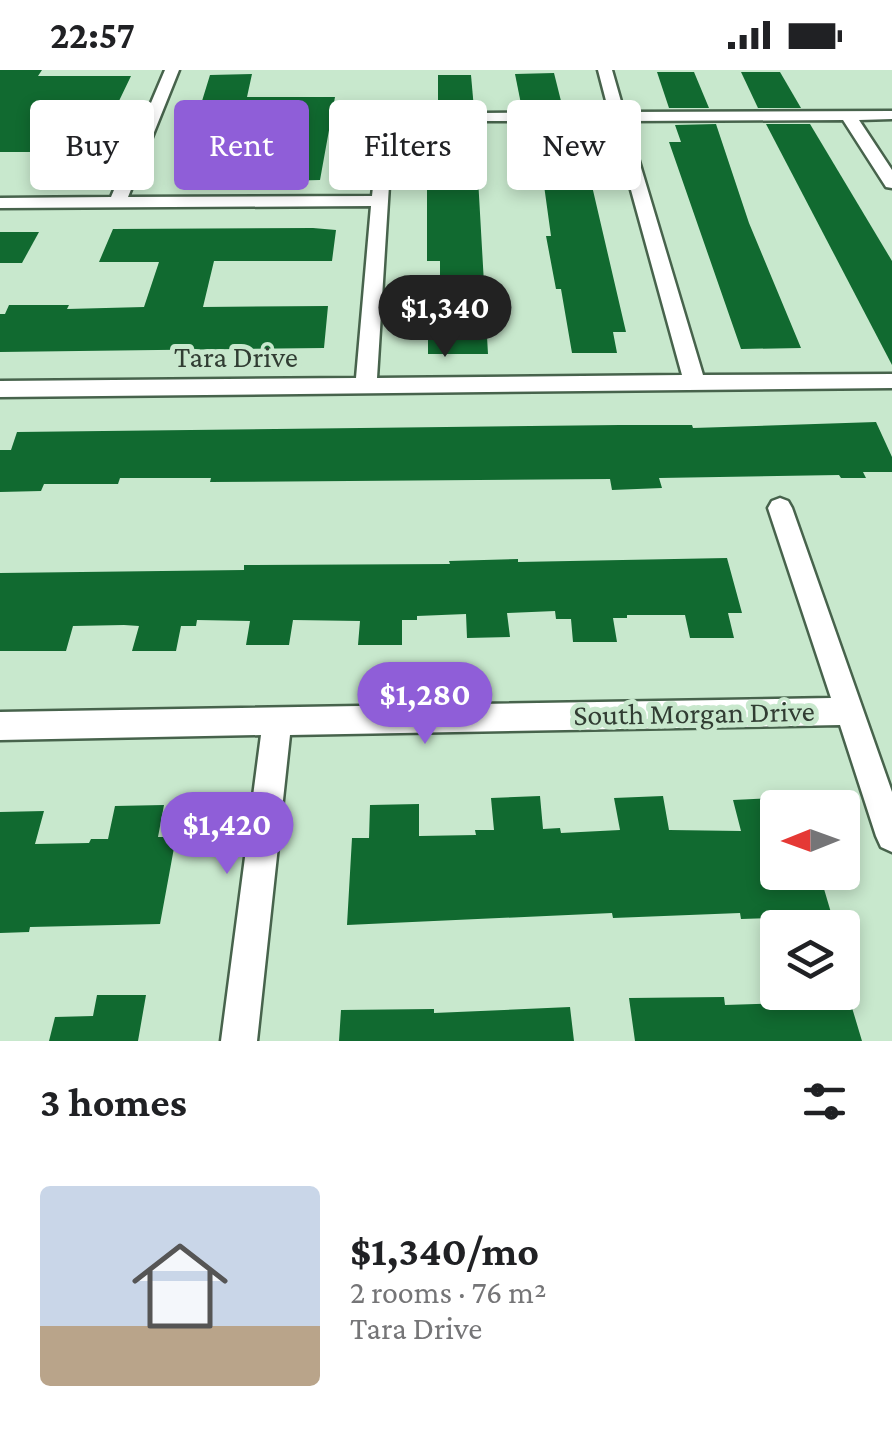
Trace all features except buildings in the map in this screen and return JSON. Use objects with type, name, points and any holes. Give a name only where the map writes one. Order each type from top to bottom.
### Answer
[{"type":"street","points":[[118,202],[172,70]]},
{"type":"street","points":[[605,70],[614,100]]},
{"type":"street","points":[[848,115],[892,183]]},
{"type":"street","points":[[641,116],[892,115]]},
{"type":"street","points":[[366,386],[386,117],[507,116]]},
{"type":"street","points":[[640,190],[694,382]]},
{"type":"street","points":[[0,202],[378,201]]},
{"type":"street","name":"Tara Drive","points":[[0,389],[892,381]]},
{"type":"street","points":[[780,508],[892,836]]},
{"type":"street","name":"South Morgan Drive","points":[[0,726],[848,711]]},
{"type":"street","points":[[240,1041],[277,720]]}]
